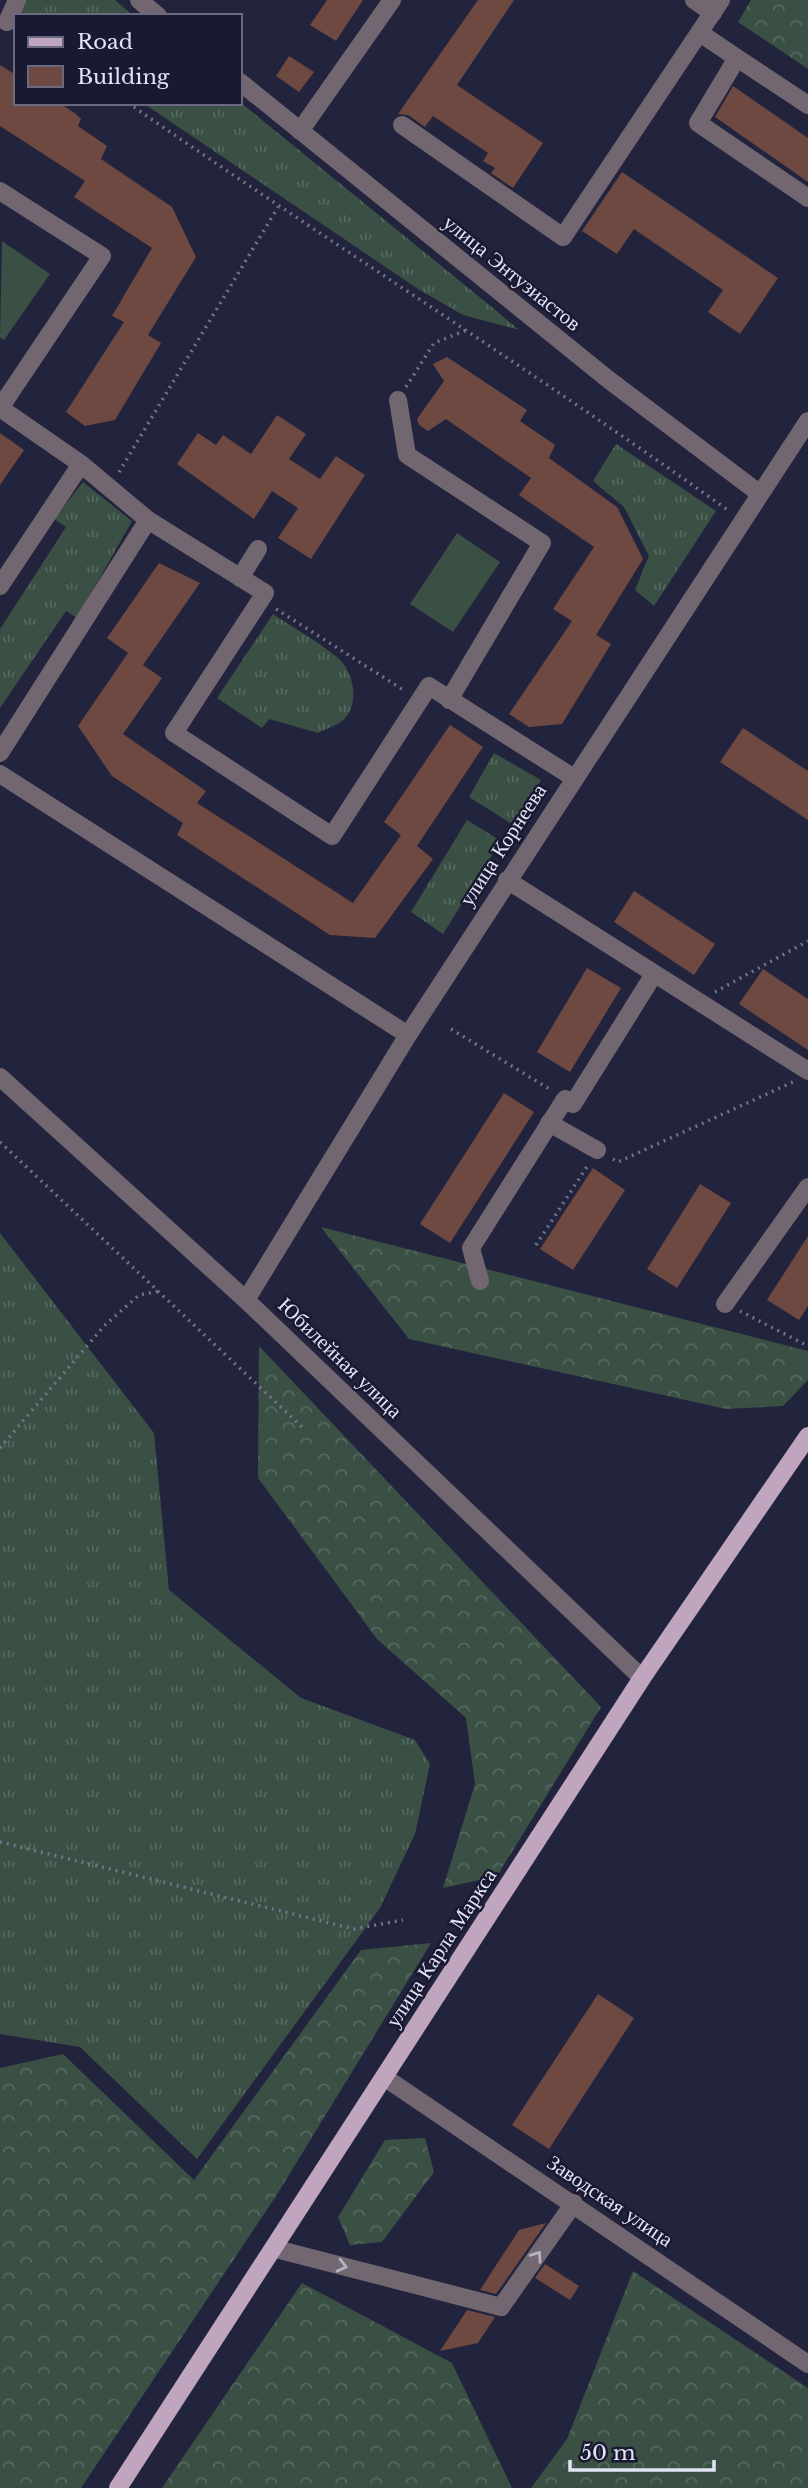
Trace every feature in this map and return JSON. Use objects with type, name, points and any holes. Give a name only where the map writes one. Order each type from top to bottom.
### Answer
[{"type":"main road","name":"улица Карла Маркса","points":[[118,2488],[276,2249],[642,1678],[808,1436]]},
{"type":"street","points":[[6,22],[17,0]]},
{"type":"street","points":[[139,0],[156,14]]},
{"type":"street","points":[[300,131],[392,0]]},
{"type":"street","points":[[402,125],[563,237],[717,6],[694,0]]},
{"type":"street","points":[[700,33],[808,105]]},
{"type":"street","points":[[737,58],[698,123],[808,198]]},
{"type":"street","name":"улица Энтузиастов","points":[[242,84],[609,380],[759,493]]},
{"type":"street","points":[[0,191],[102,256],[0,408],[81,464],[148,520],[265,593],[174,733],[332,835],[429,686],[574,778]]},
{"type":"street","points":[[398,400],[407,455],[542,543],[449,700]]},
{"type":"street","name":"улица Корнеева","points":[[246,1300],[408,1035],[507,880],[808,421]]},
{"type":"street","points":[[0,586],[81,464]]},
{"type":"street","points":[[0,754],[148,520]]},
{"type":"street","points":[[240,578],[258,549]]},
{"type":"street","points":[[0,775],[408,1035]]},
{"type":"street","points":[[507,880],[698,1002],[802,1076]]},
{"type":"street","points":[[480,1281],[471,1248],[565,1099],[573,1104],[654,974]]},
{"type":"street","name":"Юбилейная улица","points":[[0,1077],[246,1300],[642,1678]]},
{"type":"street","points":[[550,1123],[597,1150]]},
{"type":"street","points":[[725,1304],[808,1187]]},
{"type":"street","name":"Заводская улица","points":[[384,2077],[574,2203],[808,2364]]},
{"type":"street","points":[[276,2249],[501,2307],[574,2203]]},
{"type":"path","points":[[131,105],[278,207],[468,330],[729,512]]},
{"type":"path","points":[[109,488],[278,207]]},
{"type":"path","points":[[398,400],[434,343],[468,330]]},
{"type":"path","points":[[261,599],[419,700]]},
{"type":"path","points":[[698,1002],[808,941]]},
{"type":"path","points":[[451,1028],[565,1099]]},
{"type":"path","points":[[536,1245],[597,1150],[618,1162],[802,1076]]},
{"type":"path","points":[[0,1142],[302,1427]]},
{"type":"path","points":[[0,1448],[104,1326],[139,1295],[160,1291]]},
{"type":"path","points":[[725,1304],[808,1346]]},
{"type":"path","points":[[0,1842],[354,1929],[403,1920]]},
{"type":"green space","points":[[26,0],[115,0],[132,14],[18,14]]},
{"type":"green space","points":[[751,0],[808,0],[808,69],[738,22]]},
{"type":"green space","points":[[242,104],[519,330],[463,315],[418,289],[146,105]]},
{"type":"green space","points":[[2,241],[50,274],[4,340],[0,337]]},
{"type":"green space","points":[[616,444],[716,511],[654,606],[635,590],[649,556],[624,507],[593,481]]},
{"type":"green space","points":[[83,482],[132,521],[77,618],[66,611],[0,708],[0,629],[66,527],[54,519]]},
{"type":"green space","points":[[457,533],[500,562],[453,632],[410,604]]},
{"type":"green space","points":[[273,614],[337,657],[348,671],[353,688],[352,706],[340,723],[318,733],[269,719],[262,728],[217,698]]},
{"type":"green space","points":[[494,753],[541,780],[512,824],[469,797]]},
{"type":"green space","points":[[467,820],[501,841],[443,934],[411,912]]},
{"type":"green space","points":[[321,1227],[808,1351],[808,1380],[783,1406],[726,1409],[409,1339]]},
{"type":"green space","points":[[0,1233],[154,1433],[169,1590],[301,1698],[415,1740],[430,1764],[415,1834],[380,1908],[197,2159],[80,2047],[0,2034]]},
{"type":"green space","points":[[259,1346],[601,1707],[497,1876],[443,1888],[475,1784],[466,1718],[377,1639],[258,1478]]},
{"type":"green space","points":[[431,1943],[276,2196],[81,2488],[0,2488],[0,2068],[63,2054],[194,2180],[361,1950]]},
{"type":"green space","points":[[425,2138],[434,2172],[382,2242],[350,2245],[338,2217],[385,2140]]},
{"type":"green space","points":[[633,2271],[808,2388],[808,2488],[531,2488],[567,2439]]},
{"type":"green space","points":[[302,2283],[452,2363],[512,2488],[162,2488]]},
{"type":"building","points":[[327,0],[363,0],[336,41],[310,25]]},
{"type":"building","points":[[478,0],[514,0],[457,85],[543,143],[513,188],[491,173],[495,168],[483,161],[488,153],[433,116],[425,127],[408,115],[398,114]]},
{"type":"building","points":[[289,56],[314,72],[299,92],[276,76]]},
{"type":"building","points":[[0,65],[14,74],[14,105],[62,105],[81,119],[78,126],[107,146],[101,159],[172,207],[196,257],[148,335],[161,343],[115,420],[85,426],[66,412],[124,322],[112,316],[152,248],[74,197],[85,181],[0,126]]},
{"type":"building","points":[[733,86],[808,138],[808,182],[715,117]]},
{"type":"building","points":[[622,172],[778,278],[740,334],[708,312],[723,290],[634,229],[617,254],[582,231]]},
{"type":"building","points":[[447,357],[527,410],[520,421],[555,445],[549,458],[617,507],[643,559],[596,635],[611,644],[562,724],[529,727],[509,714],[572,621],[553,609],[594,547],[519,495],[531,478],[446,419],[428,431],[419,425],[417,419],[444,381],[433,364]]},
{"type":"building","points":[[277,415],[306,434],[289,459],[320,479],[336,456],[365,475],[311,559],[278,538],[298,508],[272,491],[254,519],[177,464],[198,433],[216,445],[223,435],[251,454]]},
{"type":"building","points":[[0,433],[24,450],[0,485]]},
{"type":"building","points":[[159,563],[200,583],[143,665],[162,678],[123,734],[206,791],[197,803],[353,903],[401,835],[384,822],[450,725],[483,747],[417,846],[433,859],[375,938],[330,935],[177,835],[183,823],[112,776],[78,726],[128,653],[107,638]]},
{"type":"building","points":[[743,728],[808,771],[808,820],[720,762]]},
{"type":"building","points":[[634,891],[715,944],[694,975],[614,922]]},
{"type":"building","points":[[587,968],[621,988],[570,1072],[537,1052]]},
{"type":"building","points":[[763,969],[808,999],[808,1050],[739,1004]]},
{"type":"building","points":[[504,1093],[534,1112],[450,1243],[420,1224]]},
{"type":"building","points":[[593,1168],[625,1190],[573,1270],[540,1249]]},
{"type":"building","points":[[700,1184],[731,1203],[677,1288],[647,1269]]},
{"type":"building","points":[[808,1236],[808,1306],[799,1320],[767,1300]]},
{"type":"building","points":[[598,1994],[634,2018],[549,2149],[512,2125]]},
{"type":"building","points":[[546,2223],[496,2294],[480,2290],[519,2230]]},
{"type":"building","points":[[545,2264],[579,2286],[570,2300],[535,2278]]},
{"type":"building","points":[[467,2310],[495,2317],[478,2343],[440,2351]]}]
